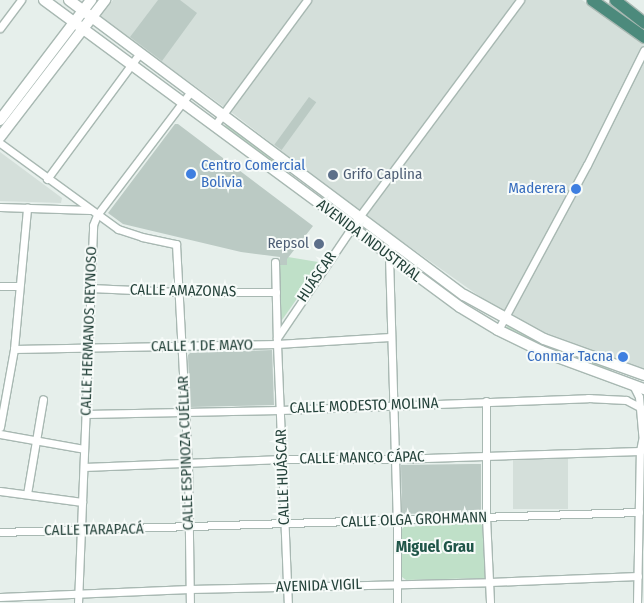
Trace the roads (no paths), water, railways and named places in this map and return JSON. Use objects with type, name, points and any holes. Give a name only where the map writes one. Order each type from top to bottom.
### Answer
[{"type":"highway","points":[[592,0],[644,38]]},
{"type":"highway","points":[[615,0],[644,23]]},
{"type":"main road","name":"AVENIDA INDUSTRIAL","points":[[44,0],[460,307],[498,330],[541,351],[644,389]]},
{"type":"main road","name":"AVENIDA INDUSTRIAL","points":[[69,0],[464,295],[544,339],[644,375]]},
{"type":"main road","points":[[0,137],[79,26],[83,10],[91,0]]},
{"type":"main road","points":[[0,120],[79,26],[92,18],[106,0]]},
{"type":"main road","points":[[287,179],[294,169]]},
{"type":"main road","points":[[416,276],[424,265]]},
{"type":"main road","points":[[615,379],[619,366]]},
{"type":"street","points":[[0,28],[21,0]]},
{"type":"street","points":[[215,125],[308,0]]},
{"type":"street","name":"HUÁSCAR","points":[[276,341],[351,228],[520,0]]},
{"type":"street","points":[[498,330],[587,166],[644,50]]},
{"type":"street","points":[[47,179],[140,53]]},
{"type":"street","name":"CALLE HERMANOS REYNOSO","points":[[78,603],[94,213],[191,91]]},
{"type":"street","points":[[0,143],[94,213]]},
{"type":"street","points":[[0,207],[94,213]]},
{"type":"street","points":[[0,428],[14,349],[18,286],[27,208]]},
{"type":"street","name":"CALLE ESPINOZA CUÉLLAR","points":[[94,213],[118,229],[142,237],[176,244],[188,465],[190,603]]},
{"type":"street","points":[[393,243],[389,256],[390,337],[396,459],[396,603]]},
{"type":"street","name":"CALLE HUÁSCAR","points":[[275,262],[276,341],[283,460],[288,603]]},
{"type":"street","points":[[0,286],[18,286]]},
{"type":"street","name":"CALLE AMAZONAS","points":[[90,288],[179,292],[276,292]]},
{"type":"street","name":"CALLE 1 DE MAYO","points":[[14,349],[181,346],[390,337]]},
{"type":"street","points":[[0,374],[9,376]]},
{"type":"street","points":[[633,385],[639,396],[643,433],[640,451],[642,503],[639,512],[641,566],[638,576],[637,603]]},
{"type":"street","name":"CALLE MODESTO MOLINA","points":[[86,414],[280,410],[486,401],[613,398],[626,400],[640,407]]},
{"type":"street","points":[[27,494],[43,399]]},
{"type":"street","points":[[486,401],[486,517],[490,603]]},
{"type":"street","points":[[0,434],[84,449]]},
{"type":"street","name":"CALLE MANCO CÁPAC","points":[[84,467],[640,451]]},
{"type":"street","points":[[0,491],[82,502]]},
{"type":"street","name":"CALLE OLGA GROHMANN","points":[[189,528],[639,512]]},
{"type":"street","name":"CALLE TARAPACÁ","points":[[0,532],[189,528]]},
{"type":"street","name":"AVENIDA VIGIL","points":[[0,598],[190,589],[490,582],[638,576]]},
{"type":"place","name":"Centro Comercial Bolivia","points":[[191,174]]},
{"type":"place","name":"Grifo Caplina","points":[[333,175]]},
{"type":"place","name":"Maderera","points":[[576,189]]},
{"type":"place","name":"Repsol","points":[[319,244]]},
{"type":"place","name":"Conmar Tacna","points":[[623,357]]},
{"type":"district","name":"Miguel Grau","points":[[435,547]]}]
